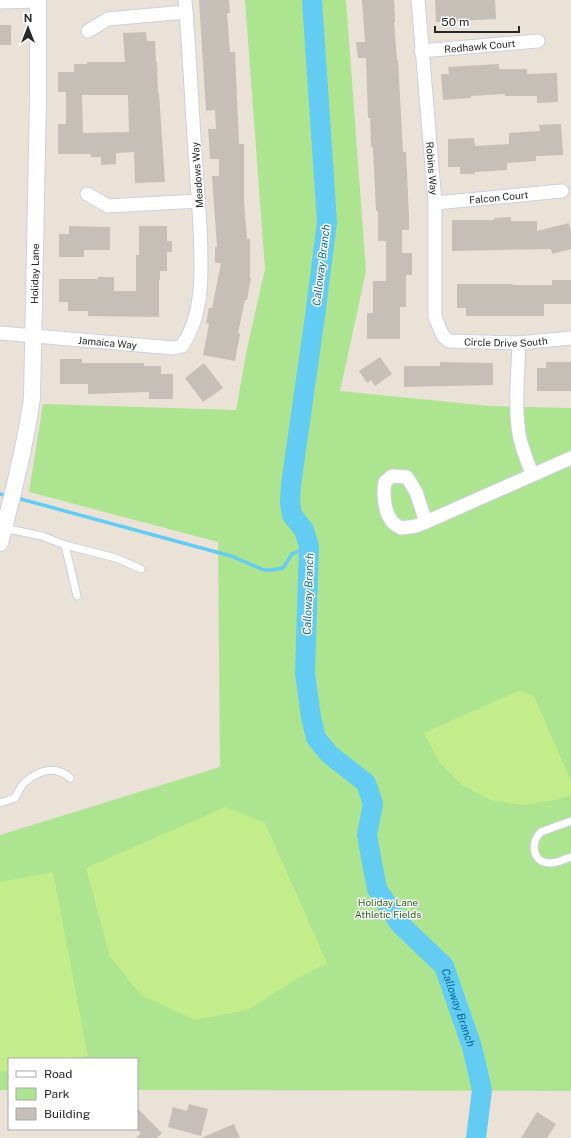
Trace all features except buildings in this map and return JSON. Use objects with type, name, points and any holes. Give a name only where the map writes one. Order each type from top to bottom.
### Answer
[{"type":"street","points":[[0,2],[38,0]]},
{"type":"street","name":"Holiday Lane","points":[[0,543],[15,487],[28,426],[32,398],[38,107],[38,0]]},
{"type":"street","name":"Robins Way","points":[[418,0],[435,203],[436,317],[442,336]]},
{"type":"street","points":[[88,31],[108,19],[186,6]]},
{"type":"street","name":"Meadows Way","points":[[182,346],[188,338],[196,314],[202,268],[186,6]]},
{"type":"street","name":"Redhawk Court","points":[[421,50],[538,41]]},
{"type":"street","name":"Falcon Court","points":[[435,203],[562,191]]},
{"type":"street","points":[[87,194],[108,206],[198,201]]},
{"type":"street","name":"Jamaica Way","points":[[0,333],[173,348],[182,346]]},
{"type":"street","name":"Circle Drive South","points":[[442,336],[449,341],[519,343],[571,338]]},
{"type":"street","points":[[519,343],[517,399],[520,439],[532,474]]},
{"type":"street","points":[[426,522],[571,458]]},
{"type":"lane","points":[[4,528],[42,536],[65,545],[116,558],[141,569]]},
{"type":"lane","points":[[65,545],[77,596]]},
{"type":"lane","points":[[0,803],[15,798],[24,782],[43,771],[53,770],[65,772],[70,778]]},
{"type":"lane","points":[[571,821],[541,832],[537,836],[534,845],[536,854],[542,861],[554,863],[571,857]]},
{"type":"green space","name":"Holiday Lane Athletic Fields","points":[[245,0],[346,0],[366,271],[340,391],[490,406],[571,408],[571,1091],[138,1090],[138,1058],[8,1058],[8,1090],[0,1090],[0,835],[220,767],[218,542],[29,492],[43,404],[236,410],[247,349],[265,269]]},
{"type":"green space","points":[[520,690],[534,696],[571,781],[571,795],[555,800],[523,805],[491,800],[462,785],[439,762],[424,733]]},
{"type":"green space","points":[[225,807],[265,823],[327,963],[302,976],[247,1010],[195,1020],[141,995],[110,957],[86,868]]},
{"type":"green space","points":[[53,872],[88,1056],[77,1058],[8,1058],[8,1071],[0,1072],[0,882]]},
{"type":"waterway","name":"Calloway Branch","points":[[312,0],[327,222],[291,485],[290,503],[292,515],[304,530],[309,546],[305,673],[311,717],[316,738],[329,754],[366,783],[373,804],[367,835],[377,889],[400,924],[444,966],[472,1047],[482,1090],[476,1138]]},
{"type":"waterway","points":[[0,494],[9,496]]},
{"type":"waterway","points":[[17,498],[231,556],[264,570],[283,568],[292,554],[299,551],[309,557]]}]
